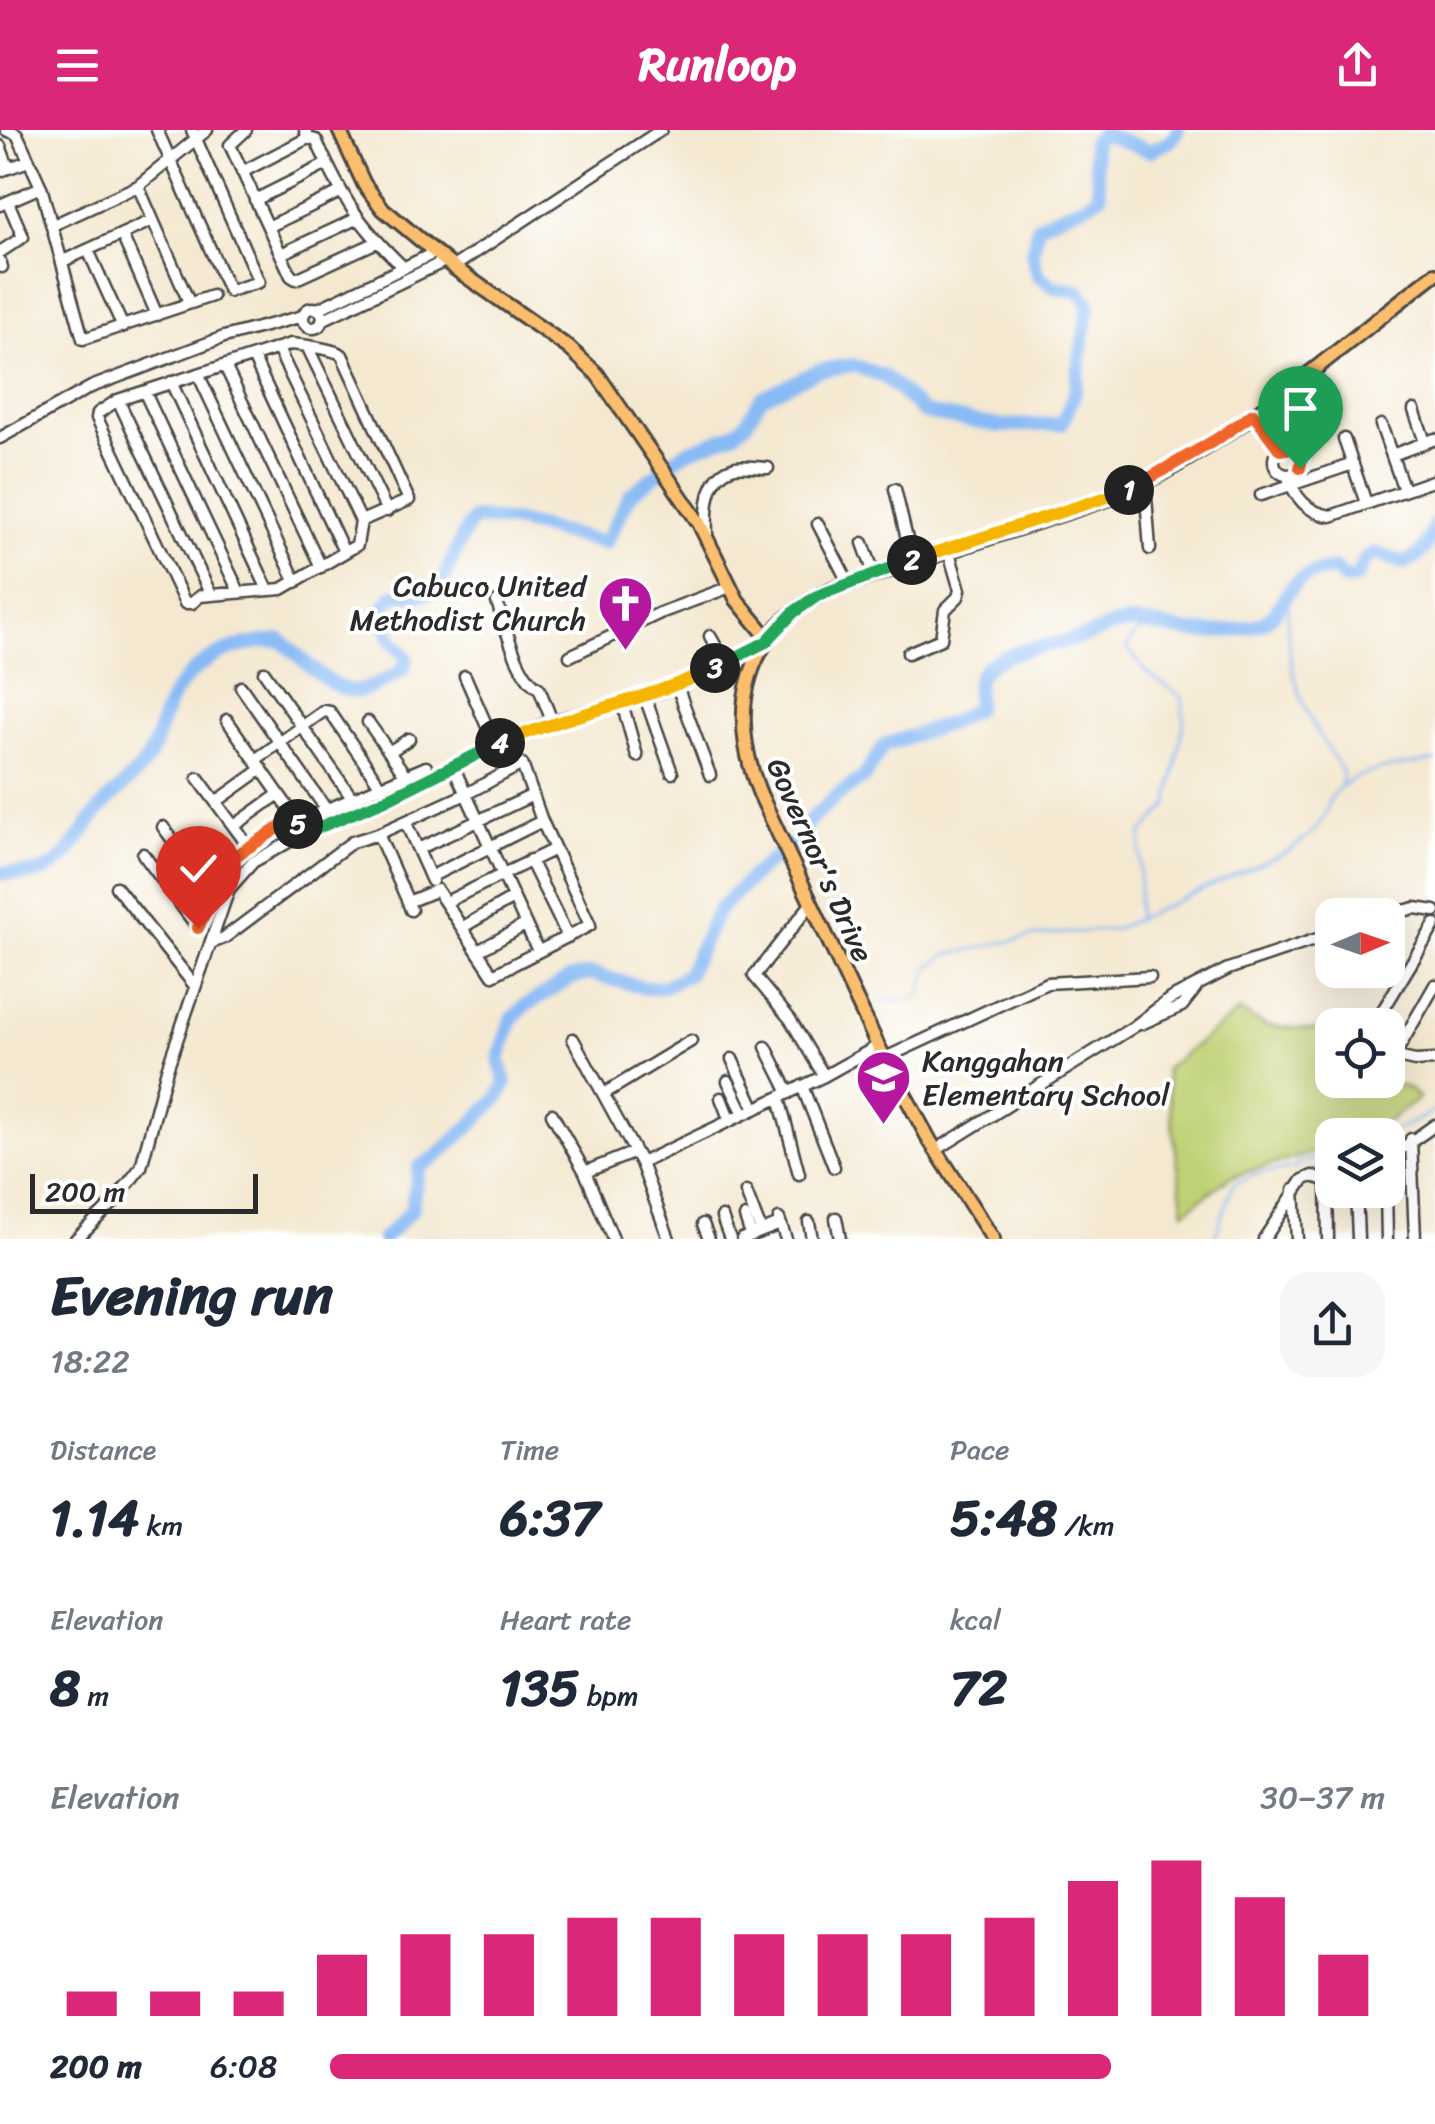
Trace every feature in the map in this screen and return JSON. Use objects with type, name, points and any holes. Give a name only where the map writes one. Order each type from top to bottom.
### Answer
[{"type":"main road","points":[[339,130],[370,194],[444,260],[584,361],[614,398],[707,538],[730,588],[768,640]]},
{"type":"main road","name":"Governor's Drive","points":[[994,1239],[936,1150],[882,1052],[752,776],[742,735],[748,685],[768,640],[802,605],[848,582],[1144,484],[1253,414],[1435,274]]},
{"type":"street","points":[[6,130],[17,134],[41,187],[84,339],[212,296]]},
{"type":"street","points":[[157,130],[229,292],[259,282],[194,135]]},
{"type":"street","points":[[53,224],[138,186],[171,162],[194,135],[207,130]]},
{"type":"street","points":[[246,130],[230,145],[291,276],[296,278],[377,242]]},
{"type":"street","points":[[0,438],[91,386],[224,337],[289,321],[311,320],[444,260],[661,130]]},
{"type":"street","points":[[242,172],[306,134],[316,140],[356,218],[404,268]]},
{"type":"street","points":[[0,146],[4,169],[29,161]]},
{"type":"street","points":[[255,200],[327,164]]},
{"type":"street","points":[[138,186],[189,302]]},
{"type":"street","points":[[0,252],[23,236],[4,203],[41,187]]},
{"type":"street","points":[[268,227],[340,192]]},
{"type":"street","points":[[281,254],[356,218]]},
{"type":"street","points":[[63,261],[152,220]]},
{"type":"street","points":[[122,236],[157,314]]},
{"type":"street","points":[[88,250],[123,327]]},
{"type":"street","points":[[387,510],[303,346],[311,320],[404,268],[444,260]]},
{"type":"street","points":[[278,348],[361,521],[356,545],[282,589],[211,595],[185,603],[97,418],[101,409],[118,400],[278,348],[303,346],[338,351],[410,496],[361,521]]},
{"type":"street","points":[[253,357],[344,552]]},
{"type":"street","points":[[225,366],[321,567]]},
{"type":"street","points":[[199,376],[296,582]]},
{"type":"street","points":[[172,382],[268,590]]},
{"type":"street","points":[[145,392],[238,592]]},
{"type":"street","points":[[118,400],[211,595]]},
{"type":"street","points":[[1392,455],[1430,440],[1414,410]]},
{"type":"street","points":[[1253,414],[1280,450]]},
{"type":"street","points":[[1381,424],[1404,490]]},
{"type":"street","points":[[1344,439],[1366,503]]},
{"type":"street","points":[[1294,482],[1301,463],[1298,452],[1291,448],[1280,450],[1274,458],[1276,467],[1294,482],[1304,505],[1316,514],[1332,516],[1435,480]]},
{"type":"street","points":[[1261,495],[1353,464]]},
{"type":"street","points":[[707,538],[707,497],[721,476],[734,467],[768,468]]},
{"type":"street","points":[[1144,484],[1150,549]]},
{"type":"street","points":[[895,490],[912,560]]},
{"type":"street","points":[[818,524],[848,582]]},
{"type":"street","points":[[863,543],[874,573]]},
{"type":"street","points":[[908,654],[941,639],[944,610],[958,597],[960,590],[948,549]]},
{"type":"street","points":[[570,656],[660,614],[730,588]]},
{"type":"street","points":[[497,602],[512,646],[530,684],[539,688],[552,722]]},
{"type":"street","points":[[710,636],[726,663]]},
{"type":"street","points":[[76,1239],[113,1203],[141,1167],[167,1069],[229,889],[253,862],[303,834],[383,801],[495,745],[552,722],[677,686],[768,640]]},
{"type":"street","points":[[264,672],[352,798]]},
{"type":"street","points":[[465,676],[495,745]]},
{"type":"street","points":[[677,686],[710,775]]},
{"type":"street","points":[[241,687],[326,809]]},
{"type":"street","points":[[645,698],[672,773]]},
{"type":"street","points":[[622,703],[636,756]]},
{"type":"street","points":[[216,802],[280,742],[324,711],[330,712],[381,787]]},
{"type":"street","points":[[227,720],[303,834]]},
{"type":"street","points":[[368,722],[406,776]]},
{"type":"street","points":[[389,752],[410,738]]},
{"type":"street","points":[[211,943],[224,938],[352,842],[406,823],[522,764],[542,822],[590,925],[494,975],[437,890],[406,823]]},
{"type":"street","points":[[143,854],[195,928],[201,927],[226,867],[249,847],[296,820],[426,766]]},
{"type":"street","points":[[453,766],[538,952]]},
{"type":"street","points":[[198,778],[249,847]]},
{"type":"street","points":[[234,826],[279,794]]},
{"type":"street","points":[[418,849],[533,794]]},
{"type":"street","points":[[430,877],[542,822]]},
{"type":"street","points":[[163,826],[214,895]]},
{"type":"street","points":[[378,834],[409,906],[437,890]]},
{"type":"street","points":[[206,837],[226,867]]},
{"type":"street","points":[[446,902],[554,849]]},
{"type":"street","points":[[530,860],[568,937]]},
{"type":"street","points":[[116,887],[194,986]]},
{"type":"street","points":[[462,927],[514,898]]},
{"type":"street","points":[[811,904],[754,976],[790,1019],[824,1076]]},
{"type":"street","points":[[1405,910],[1435,912]]},
{"type":"street","points":[[478,951],[526,924]]},
{"type":"street","points":[[1384,1008],[1435,924]]},
{"type":"street","points":[[936,1150],[1135,1026],[1182,1006],[1196,987],[1228,969],[1315,940]]},
{"type":"street","points":[[1422,946],[1435,948]]},
{"type":"street","points":[[585,1172],[638,1158],[730,1121],[824,1076],[1047,984],[1150,978]]},
{"type":"street","points":[[1405,1032],[1435,985]]},
{"type":"street","points":[[573,1038],[638,1158],[664,1237]]},
{"type":"street","points":[[605,1092],[691,1040]]},
{"type":"street","points":[[766,1047],[784,1095],[800,1174]]},
{"type":"street","points":[[1405,1057],[1435,1060]]},
{"type":"street","points":[[732,1059],[749,1112]]},
{"type":"street","points":[[728,1081],[749,1112]]},
{"type":"street","points":[[802,1086],[834,1167]]},
{"type":"street","points":[[721,1098],[730,1121]]},
{"type":"street","points":[[552,1114],[585,1172],[613,1239]]},
{"type":"street","points":[[1405,1145],[1435,1125]]},
{"type":"street","points":[[1412,1139],[1415,1239]]},
{"type":"street","points":[[1269,1235],[1294,1190],[1303,1180],[1315,1177]]},
{"type":"street","points":[[1294,1190],[1297,1239]]},
{"type":"street","points":[[746,1192],[754,1235]]},
{"type":"street","points":[[1328,1239],[1329,1208]]},
{"type":"street","points":[[1357,1208],[1358,1239]]},
{"type":"street","points":[[1386,1208],[1387,1239]]},
{"type":"street","points":[[722,1217],[730,1239]]},
{"type":"street","points":[[745,1217],[754,1235]]},
{"type":"street","points":[[836,1218],[840,1239]]},
{"type":"street","points":[[754,1235],[779,1221],[786,1239]]},
{"type":"street","points":[[809,1222],[812,1239]]},
{"type":"street","points":[[703,1224],[709,1239]]},
{"type":"green space","points":[[1239,1011],[1267,1026],[1315,1030],[1315,1098],[1405,1098],[1405,1088],[1419,1099],[1392,1118],[1315,1118],[1315,1152],[1230,1177],[1184,1212],[1165,1069]]},
{"type":"waterway","points":[[0,873],[41,872],[63,858],[102,807],[145,763],[171,699],[204,663],[232,649],[281,640],[339,687],[359,691],[377,685],[403,670],[407,658],[390,638],[383,609],[393,595],[423,595],[435,589],[475,518],[517,522],[605,543],[630,495],[685,452],[733,434],[746,423],[761,398],[819,370],[853,365],[885,377],[924,413],[999,426],[1062,424],[1075,392],[1089,304],[1080,291],[1054,287],[1038,275],[1032,253],[1038,226],[1100,196],[1093,142],[1102,133],[1150,151],[1169,142],[1178,130]]},
{"type":"waterway","points":[[383,1239],[411,1211],[419,1167],[436,1157],[498,1098],[506,1083],[499,1060],[512,1019],[525,1006],[571,978],[591,974],[646,988],[662,987],[687,975],[719,909],[761,868],[799,840],[809,821],[864,777],[884,745],[950,723],[976,709],[977,682],[989,665],[1013,654],[1124,623],[1207,632],[1259,624],[1269,619],[1294,585],[1317,572],[1335,569],[1345,579],[1356,578],[1364,561],[1374,553],[1404,563],[1418,556],[1435,524]]},
{"type":"waterway","points":[[1291,587],[1288,637],[1293,671],[1310,719],[1343,773],[1341,784]]},
{"type":"waterway","points":[[884,1000],[910,1000],[921,994],[928,968],[946,955],[1034,936],[1115,929],[1137,919],[1142,833],[1168,806],[1184,721],[1182,697],[1145,671],[1127,648],[1135,635],[1157,625]]},
{"type":"waterway","points":[[1139,918],[1289,851],[1316,828],[1332,796],[1353,779],[1379,770],[1435,761]]},
{"type":"waterway","points":[[1405,1126],[1435,1109]]},
{"type":"waterway","points":[[1214,1239],[1233,1184],[1315,1159]]},
{"type":"place","name":"Cabuco United Methodist Church","points":[[625,652]]},
{"type":"place","name":"Kanggahan Elementary School","points":[[883,1127]]},
{"type":"route","points":[[198,928],[234,857],[295,817],[303,834],[552,722],[677,686],[766,642],[802,605],[848,582],[1114,497],[1144,484],[1253,414],[1280,450],[1291,448],[1298,452],[1300,468]]}]
